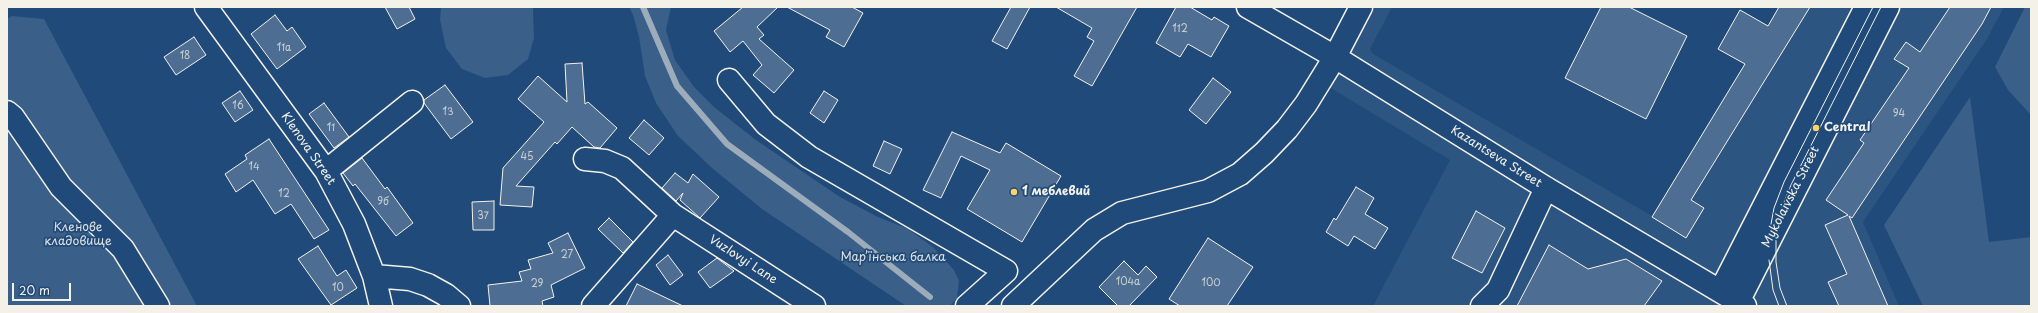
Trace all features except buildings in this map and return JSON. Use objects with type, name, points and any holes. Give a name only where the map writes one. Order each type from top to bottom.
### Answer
[{"type":"street","name":"Klenova Street","points":[[206,7],[326,170],[354,224],[374,276],[381,306]]},
{"type":"street","name":"Kazantseva Street","points":[[1248,7],[1335,56],[1546,188],[1735,299]]},
{"type":"street","points":[[1013,306],[1094,230],[1122,213],[1208,191],[1240,174],[1264,153],[1287,129],[1306,104],[1335,56],[1361,7]]},
{"type":"street","name":"Mykolaivska Street","points":[[1735,299],[1866,7]]},
{"type":"street","name":"Mykolaivska Street","points":[[1735,299],[1888,7]]},
{"type":"street","points":[[729,80],[766,124],[809,157],[1006,271],[967,306]]},
{"type":"street","points":[[326,170],[412,102]]},
{"type":"street","points":[[7,112],[13,117],[60,188],[123,249],[158,306]]},
{"type":"street","name":"Vuzlovyi Lane","points":[[585,159],[605,161],[622,168],[673,215],[814,306]]},
{"type":"street","points":[[1482,306],[1498,290],[1546,188]]},
{"type":"street","points":[[593,306],[673,215]]},
{"type":"street","points":[[374,276],[410,279],[428,285],[446,295],[459,306]]},
{"type":"shaded area","name":"Central","points":[[1371,7],[1392,7],[1370,49],[1373,54],[1652,216],[1779,7],[2004,7],[1987,39],[1863,222],[1899,306],[1373,306],[1450,160],[1329,87]]},
{"type":"green space","points":[[441,7],[533,7],[534,38],[528,59],[508,75],[485,78],[462,69],[446,48],[440,20]]},
{"type":"green space","name":"Мар’їнська балка","points":[[629,7],[671,7],[666,30],[675,60],[694,87],[714,107],[756,140],[840,197],[876,216],[908,229],[933,247],[954,270],[959,281],[957,298],[950,306],[906,306],[762,209],[712,168],[678,136],[656,103],[645,76],[639,37],[633,15]]},
{"type":"green space","points":[[2025,7],[2031,7],[2031,115],[2008,90],[1995,67]]},
{"type":"green space","name":"Кленове кладовище","points":[[12,16],[44,19],[197,306],[7,306],[7,19]]},
{"type":"green space","points":[[1970,97],[1989,242],[2031,237],[2031,306],[1923,306],[1884,225]]},
{"type":"waterway","points":[[643,7],[677,86],[727,144],[848,232],[930,297]]},
{"type":"tram line","points":[[1769,235],[1774,208],[1784,182],[1873,7]]},
{"type":"tram line","points":[[1781,210],[1791,185],[1881,7]]},
{"type":"tram line","points":[[1776,236],[1776,262],[1780,288],[1787,306]]},
{"type":"tram line","points":[[1769,260],[1773,290],[1779,306]]},
{"type":"place","name":"Central","points":[[1816,128]]},
{"type":"place","name":"1 меблевий","points":[[1014,192]]}]
